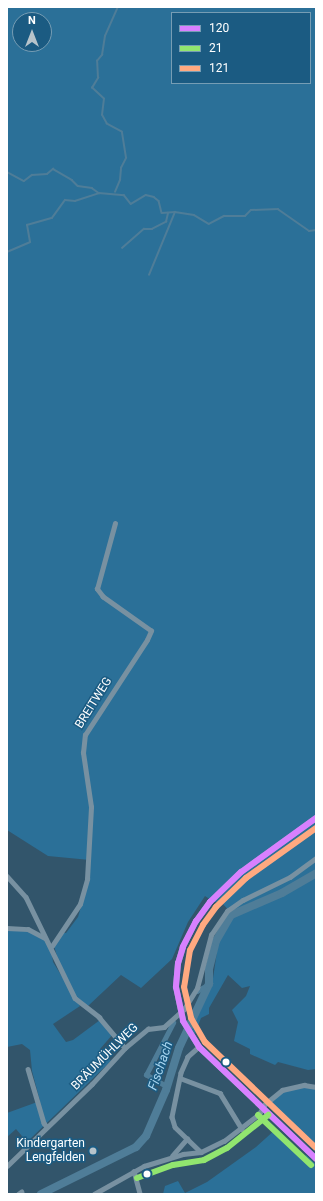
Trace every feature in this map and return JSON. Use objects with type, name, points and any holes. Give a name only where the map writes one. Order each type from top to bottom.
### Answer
[{"type":"main road","points":[[316,818],[241,872],[210,902],[196,921],[183,947],[177,968],[176,987],[180,1013],[183,1021],[199,1047],[316,1159]]},
{"type":"street","name":"BREITWEG","points":[[52,946],[80,904],[87,879],[91,807],[83,753],[85,735],[147,640],[151,631],[103,597],[97,589],[115,523]]},
{"type":"street","name":"BRÄUMÜHLWEG","points":[[7,1166],[125,1048],[145,1030],[161,1029],[180,1013],[197,988],[207,943],[215,927],[227,911],[243,900],[290,877],[316,858]]},
{"type":"street","points":[[7,876],[26,897],[45,938],[52,946],[75,998],[107,1025],[125,1048]]},
{"type":"street","points":[[7,928],[28,929],[45,938]]},
{"type":"street","points":[[199,1047],[188,1057],[180,1078],[172,1111],[172,1122],[201,1152]]},
{"type":"street","points":[[28,1069],[44,1123],[47,1127]]},
{"type":"street","points":[[180,1078],[220,1094],[242,1129]]},
{"type":"street","points":[[94,1194],[134,1171],[171,1157],[201,1152],[224,1141],[242,1129],[282,1090],[304,1085],[316,1087]]},
{"type":"street","points":[[171,1157],[187,1139]]},
{"type":"street","points":[[134,1171],[140,1194]]},
{"type":"shaded area","points":[[7,7],[316,7],[316,1069],[308,1070],[278,1062],[275,1065],[250,1054],[250,1049],[234,1041],[238,1022],[232,1010],[246,996],[250,986],[242,988],[228,975],[209,1008],[209,1014],[201,1018],[195,1034],[191,1030],[189,1025],[212,985],[219,938],[233,915],[222,903],[214,902],[205,896],[188,922],[172,959],[141,988],[121,975],[88,1006],[77,1000],[59,963],[54,946],[61,933],[66,933],[78,917],[87,887],[90,860],[48,856],[7,830]]},
{"type":"shaded area","points":[[7,928],[28,930],[45,940],[51,947],[53,962],[80,1006],[53,1024],[66,1042],[73,1040],[100,1020],[113,1034],[100,1049],[111,1061],[27,1142],[16,1129],[7,1137],[7,1113],[40,1101],[32,1071],[30,1050],[22,1044],[7,1047]]},
{"type":"shaded area","points":[[306,1086],[316,1088],[316,1148],[267,1104],[283,1091]]},
{"type":"shaded area","points":[[276,1129],[303,1158],[306,1155],[316,1164],[316,1194],[163,1194],[165,1186],[178,1181],[185,1193],[207,1182],[256,1147]]},
{"type":"waterway","points":[[115,192],[120,180],[121,168],[126,158],[122,132],[107,124],[102,115],[104,99],[92,88],[98,78],[97,61],[102,55],[105,36],[118,7]]},
{"type":"waterway","points":[[7,172],[24,181],[32,175],[47,174],[53,169],[72,180],[78,186],[92,188],[99,193],[124,195],[131,204],[146,195],[154,197],[159,201],[162,213],[175,212],[194,215],[209,224],[224,216],[245,216],[251,210],[278,209],[309,231],[316,230]]},
{"type":"waterway","points":[[7,252],[30,242],[27,225],[52,218],[65,200],[75,201],[99,193]]},
{"type":"waterway","points":[[149,275],[175,212]]},
{"type":"waterway","points":[[122,248],[144,229],[152,229],[166,222],[168,213]]},
{"type":"waterway","name":"Fischach","points":[[41,1194],[136,1147],[146,1136],[166,1090],[179,1048],[209,984],[209,969],[216,941],[231,915],[282,893],[316,873]]},
{"type":"waterway","name":"Fischach","points":[[197,991],[209,984]]},
{"type":"waterway","points":[[167,1087],[146,1075],[173,1023]]},
{"type":"transit line","name":"120","points":[[316,818],[241,872],[210,902],[196,921],[183,947],[178,963],[176,987],[183,1021],[199,1047],[316,1159]]},
{"type":"transit line","name":"121","points":[[316,828],[246,878],[216,907],[203,925],[190,950],[184,987],[191,1018],[205,1042],[316,1148]]},
{"type":"transit line","name":"21","points":[[258,1115],[311,1165]]},
{"type":"transit line","name":"21","points":[[137,1178],[173,1165],[204,1160],[227,1148],[268,1115]]},
{"type":"place","name":"Kindergarten Lengfelden","points":[[93,1151]]}]
